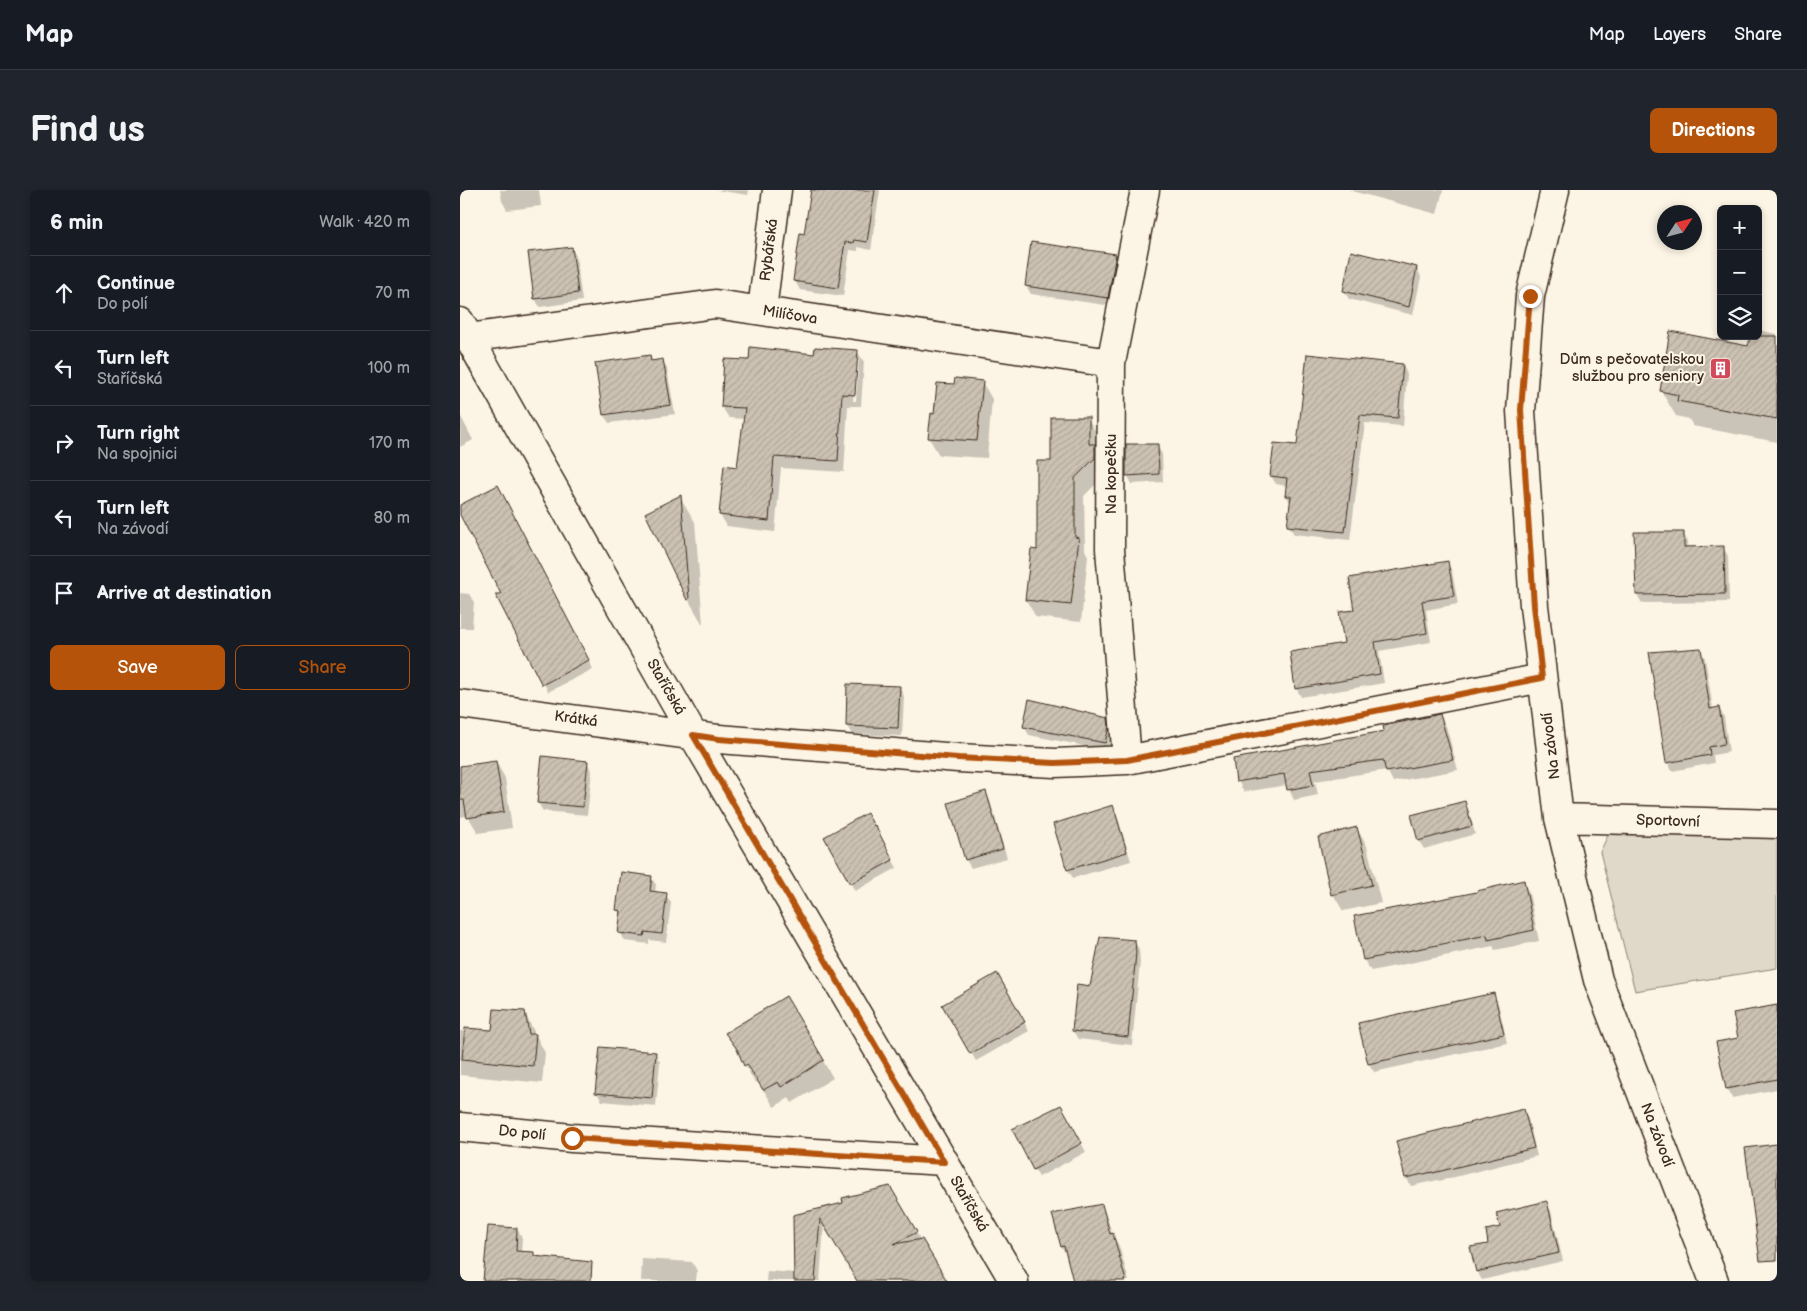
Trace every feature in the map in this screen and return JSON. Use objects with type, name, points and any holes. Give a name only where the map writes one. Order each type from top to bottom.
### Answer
[{"type":"street","name":"Rybářská","points":[[762,310],[777,190]]},
{"type":"street","name":"Na kopečku","points":[[1127,760],[1110,549],[1111,363],[1145,190]]},
{"type":"street","name":"Na závodí","points":[[1555,190],[1530,296],[1521,410],[1534,606],[1559,818],[1598,980],[1714,1281]]},
{"type":"street","name":"Milíčova","points":[[464,330],[715,304],[1111,363]]},
{"type":"street","name":"Staříčská","points":[[464,330],[693,735],[1014,1281]]},
{"type":"street","name":"Krátká","points":[[460,704],[729,740],[958,758],[1055,763],[1127,760],[1542,678]]},
{"type":"street","name":"Sportovní","points":[[1559,818],[1777,824]]},
{"type":"street","name":"Do polí","points":[[460,1126],[572,1138],[944,1162]]},
{"type":"shaded area","points":[[1609,833],[1777,835],[1777,968],[1635,991],[1600,852]]},
{"type":"building","points":[[811,190],[875,190],[867,242],[854,240],[853,243],[845,242],[838,288],[793,281],[800,233],[804,234]]},
{"type":"building","points":[[1031,242],[1116,254],[1108,298],[1025,286]]},
{"type":"building","points":[[572,247],[578,293],[534,299],[528,252]]},
{"type":"building","points":[[1351,251],[1417,267],[1409,307],[1343,291]]},
{"type":"building","name":"Dům s pečovatelskou službou pro seniory","points":[[1670,331],[1748,346],[1749,340],[1762,340],[1762,336],[1777,336],[1777,419],[1677,401],[1678,395],[1660,391]]},
{"type":"building","points":[[750,347],[814,354],[815,347],[858,350],[855,395],[842,394],[838,461],[774,457],[769,521],[719,515],[724,465],[737,467],[745,408],[721,407],[724,359],[749,360]]},
{"type":"building","points":[[1307,354],[1403,364],[1398,418],[1360,415],[1345,532],[1287,526],[1291,496],[1285,496],[1287,478],[1270,476],[1274,443],[1297,445]]},
{"type":"building","points":[[650,355],[651,361],[663,359],[671,405],[603,415],[595,363]]},
{"type":"building","points":[[955,378],[983,381],[977,441],[928,438],[931,413],[934,414],[937,383],[954,384]]},
{"type":"building","points":[[1051,417],[1089,417],[1089,444],[1095,444],[1095,458],[1075,478],[1075,537],[1079,538],[1071,605],[1025,600],[1031,549],[1037,550],[1037,461],[1051,461]]},
{"type":"building","points":[[1126,444],[1158,444],[1159,474],[1126,476]]},
{"type":"building","points":[[498,485],[589,660],[542,685],[495,594],[501,594],[460,515],[460,505]]},
{"type":"building","points":[[681,495],[689,599],[687,600],[645,513]]},
{"type":"building","points":[[1634,532],[1684,532],[1684,547],[1724,546],[1725,594],[1636,595]]},
{"type":"building","points":[[1448,561],[1454,596],[1422,601],[1427,633],[1375,642],[1380,674],[1295,689],[1290,652],[1344,643],[1339,612],[1354,610],[1349,578]]},
{"type":"building","points":[[1701,648],[1710,709],[1719,707],[1725,744],[1709,747],[1710,755],[1666,763],[1649,652]]},
{"type":"building","points":[[847,684],[900,686],[898,728],[846,726]]},
{"type":"building","points":[[1029,699],[1108,718],[1109,727],[1105,743],[1023,727]]},
{"type":"building","points":[[1440,714],[1453,760],[1386,772],[1383,760],[1310,770],[1313,785],[1287,790],[1284,774],[1236,782],[1233,759],[1384,731],[1383,726]]},
{"type":"building","points":[[542,756],[588,761],[583,807],[537,803]]},
{"type":"building","points":[[496,761],[504,812],[467,818],[464,800],[460,800],[460,766]]},
{"type":"building","points":[[986,791],[1003,849],[965,860],[948,803]]},
{"type":"building","points":[[1465,801],[1472,826],[1418,841],[1411,815]]},
{"type":"building","points":[[1113,805],[1127,852],[1067,870],[1053,824]]},
{"type":"building","points":[[867,813],[893,860],[850,884],[824,837]]},
{"type":"building","points":[[1357,827],[1372,885],[1331,895],[1318,837]]},
{"type":"building","points":[[621,872],[652,876],[650,891],[667,893],[662,934],[645,932],[644,936],[618,933],[621,911],[616,910]]},
{"type":"building","points":[[1524,880],[1534,930],[1488,940],[1487,935],[1363,960],[1354,916],[1477,892]]},
{"type":"building","points":[[1100,937],[1135,940],[1136,953],[1128,1037],[1072,1031],[1077,984],[1090,986]]},
{"type":"building","points":[[997,973],[1025,1022],[970,1054],[942,1005]]},
{"type":"building","points":[[1494,993],[1504,1034],[1368,1064],[1358,1023]]},
{"type":"building","points":[[786,996],[824,1060],[781,1087],[778,1082],[763,1090],[747,1064],[744,1066],[737,1049],[725,1033]]},
{"type":"building","points":[[1777,1005],[1777,1079],[1726,1089],[1716,1042],[1738,1038],[1733,1013]]},
{"type":"building","points":[[494,1009],[525,1011],[529,1034],[536,1034],[533,1066],[462,1059],[465,1028],[492,1030]]},
{"type":"building","points":[[600,1047],[656,1052],[652,1098],[595,1093]]},
{"type":"building","points":[[1061,1105],[1082,1143],[1033,1170],[1012,1129]]},
{"type":"building","points":[[1524,1109],[1534,1148],[1405,1178],[1396,1141]]},
{"type":"building","points":[[1777,1144],[1777,1260],[1760,1261],[1745,1148]]},
{"type":"building","points":[[890,1186],[917,1232],[894,1244],[922,1239],[947,1281],[857,1281],[820,1219],[815,1281],[794,1281],[793,1215],[843,1203],[842,1198]]},
{"type":"building","points":[[1547,1201],[1559,1253],[1476,1272],[1470,1247],[1488,1244],[1486,1230],[1500,1227],[1496,1213]]},
{"type":"building","points":[[1102,1204],[1110,1234],[1113,1233],[1126,1281],[1073,1281],[1064,1246],[1061,1247],[1052,1214]]},
{"type":"building","points":[[488,1226],[517,1228],[516,1251],[534,1252],[534,1256],[592,1262],[591,1281],[483,1281]]},
{"type":"place","name":"Dům s pečovatelskou službou pro seniory","points":[[1720,368]]},
{"type":"route","points":[[572,1138],[944,1162],[693,735],[719,739],[958,758],[1055,763],[1127,760],[1542,678],[1534,606],[1521,410],[1530,296]]}]
